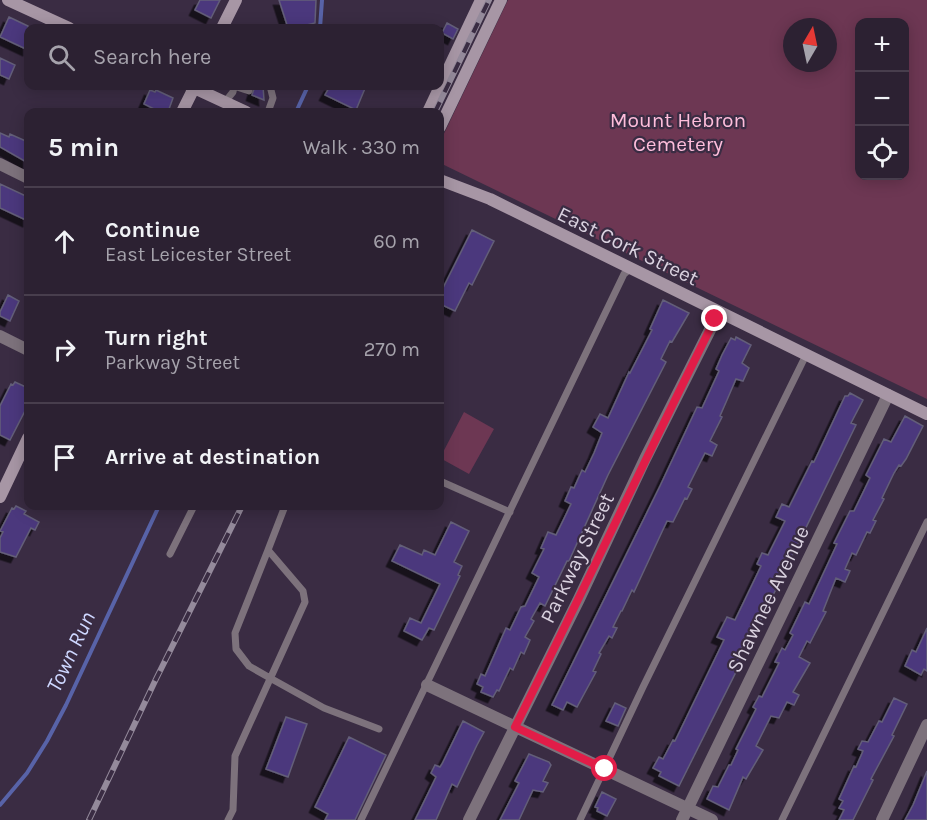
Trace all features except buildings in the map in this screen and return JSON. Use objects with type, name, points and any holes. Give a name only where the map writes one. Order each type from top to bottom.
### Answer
[{"type":"main road","points":[[8,0],[60,24]]},
{"type":"main road","points":[[224,24],[236,0]]},
{"type":"main road","points":[[444,78],[481,0]]},
{"type":"main road","points":[[444,119],[501,0]]},
{"type":"main road","points":[[184,108],[191,90]]},
{"type":"main road","points":[[201,90],[238,108]]},
{"type":"main road","points":[[430,108],[438,90]]},
{"type":"main road","name":"East Cork Street","points":[[444,182],[490,199],[927,414]]},
{"type":"main road","points":[[0,497],[24,446]]},
{"type":"street","points":[[0,164],[24,176]]},
{"type":"street","name":"Parkway Street","points":[[469,820],[718,312]]},
{"type":"street","points":[[0,336],[24,348]]},
{"type":"street","name":"Shawnee Avenue","points":[[682,820],[888,395]]},
{"type":"street","points":[[427,685],[712,820]]},
{"type":"street","points":[[882,820],[927,725]]},
{"type":"lane","points":[[225,102],[233,90]]},
{"type":"lane","points":[[269,108],[273,98],[271,90]]},
{"type":"lane","points":[[264,96],[273,98]]},
{"type":"lane","points":[[361,820],[624,274],[630,269]]},
{"type":"lane","points":[[580,820],[642,687],[806,355]]},
{"type":"lane","points":[[444,483],[510,512]]},
{"type":"lane","points":[[170,554],[192,510]]},
{"type":"lane","points":[[283,510],[235,633],[236,649],[249,666],[270,678],[324,708],[379,729]]},
{"type":"lane","points":[[782,820],[927,522]]},
{"type":"lane","points":[[228,820],[233,810],[235,756],[305,602],[303,591],[268,550]]},
{"type":"green space","name":"Mount Hebron Cemetery","points":[[508,0],[927,0],[927,399],[444,165],[444,134]]},
{"type":"green space","points":[[464,412],[494,429],[469,474],[444,460],[444,450]]},
{"type":"waterway","name":"Town Run","points":[[320,24],[322,0]]},
{"type":"waterway","name":"Town Run","points":[[298,108],[306,90]]},
{"type":"waterway","name":"Town Run","points":[[0,805],[27,773],[47,741],[157,510]]},
{"type":"railway","points":[[437,108],[489,0]]},
{"type":"railway","points":[[89,820],[240,510]]},
{"type":"route","points":[[605,769],[515,727],[715,319]]}]
